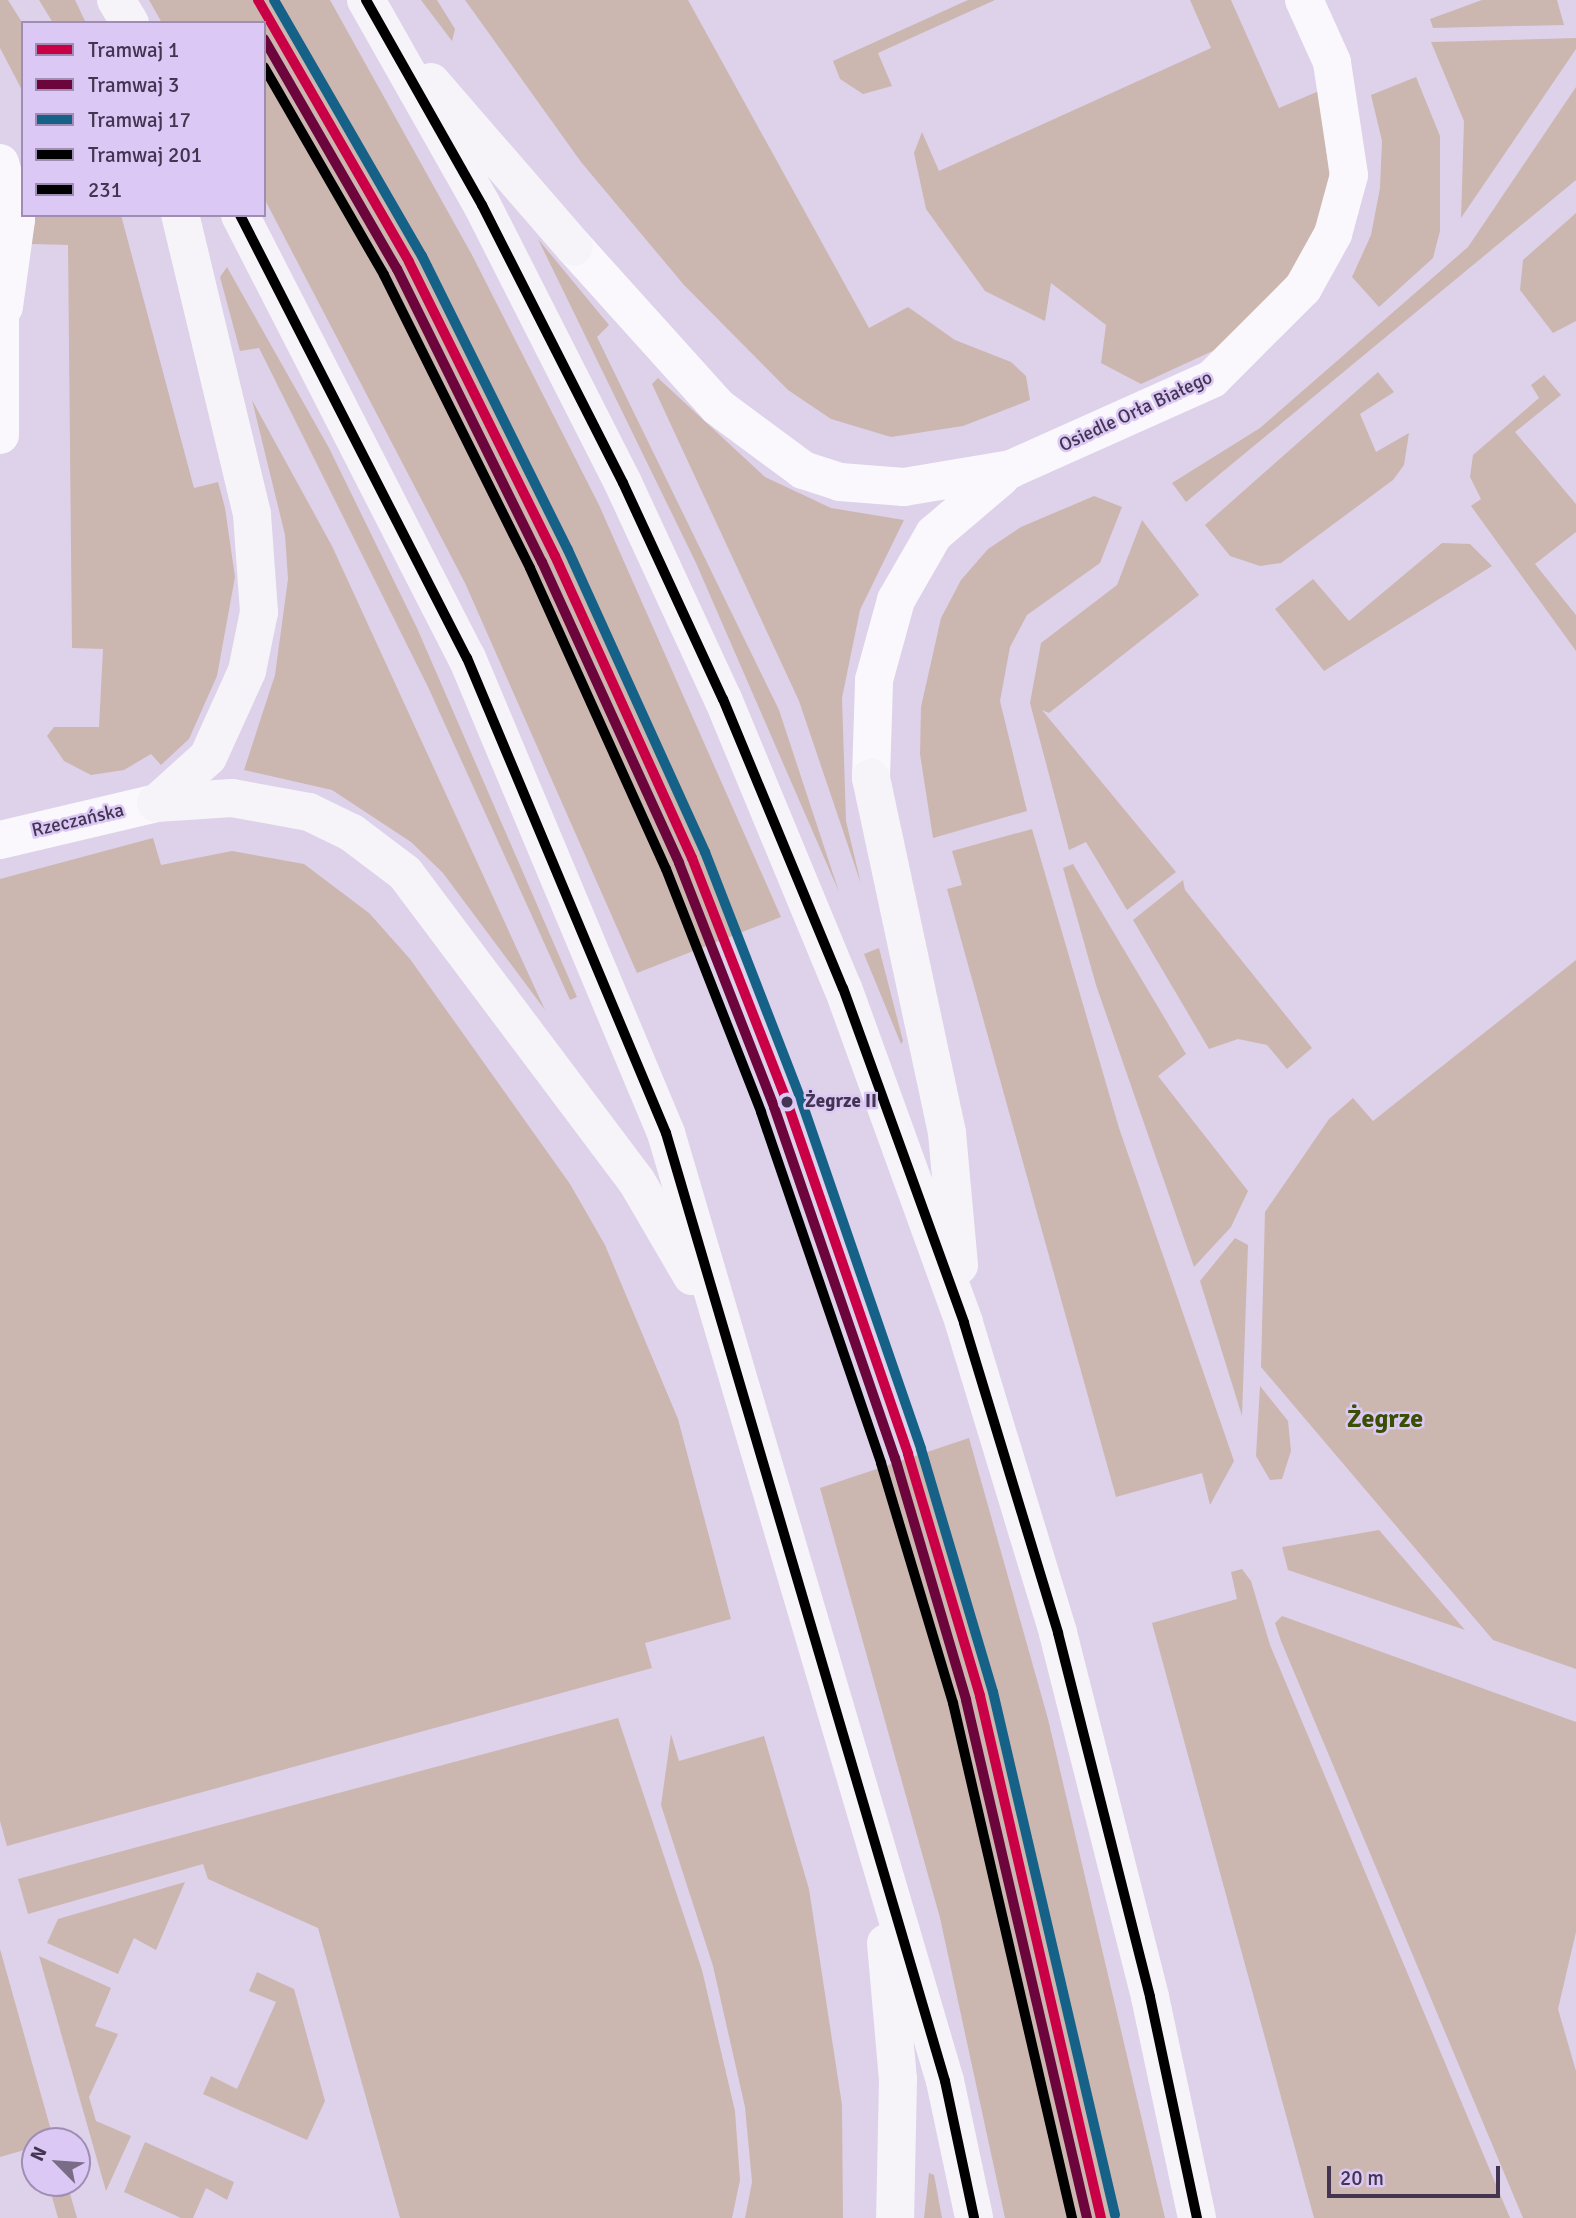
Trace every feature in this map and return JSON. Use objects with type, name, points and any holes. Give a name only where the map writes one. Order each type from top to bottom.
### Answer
[{"type":"street","points":[[116,0],[129,21]]},
{"type":"street","name":"Osiedle Orła Białego","points":[[372,11],[574,247],[718,407],[803,470],[840,482],[904,487],[1011,469],[1212,379],[1303,288],[1333,234],[1349,175],[1332,62],[1304,0]]},
{"type":"street","points":[[372,11],[488,218],[718,687],[843,988],[964,1323],[1058,1633],[1197,2218]]},
{"type":"street","points":[[0,163],[16,220],[2,304],[0,435]]},
{"type":"street","points":[[156,803],[208,757],[244,680],[259,612],[252,514],[180,217]]},
{"type":"street","points":[[241,217],[383,488],[526,792],[666,1133],[945,2081],[974,2218]]},
{"type":"street","name":"Osiedle Orła Białego","points":[[964,1323],[947,1133],[871,778],[874,680],[897,600],[934,534],[1011,469]]},
{"type":"street","points":[[156,803],[232,798],[309,812],[352,833],[405,873],[637,1182],[727,1344]]},
{"type":"street","name":"Rzeczańska","points":[[0,838],[156,803]]},
{"type":"street","points":[[879,1864],[898,2079],[895,2218]]},
{"type":"street","points":[[1182,2149],[1226,2218]]},
{"type":"shaded area","points":[[0,0],[8,0],[21,21],[21,88],[0,48]]},
{"type":"shaded area","points":[[39,0],[75,0],[85,21],[52,21]]},
{"type":"shaded area","points":[[149,0],[330,0],[472,255],[599,505],[781,917],[637,973],[465,583],[266,202],[266,21],[161,21]]},
{"type":"shaded area","points":[[421,0],[437,0],[455,29],[452,41]]},
{"type":"shaded area","points":[[465,0],[688,0],[869,328],[908,307],[955,340],[1011,362],[1026,376],[1030,400],[963,426],[891,437],[831,419],[788,390],[684,285],[581,162]]},
{"type":"shaded area","points":[[968,0],[995,0],[878,53],[892,86],[863,94],[840,79],[833,61]]},
{"type":"shaded area","points":[[1190,0],[1231,0],[1279,108],[1319,91],[1330,180],[1323,211],[1291,280],[1217,349],[1141,384],[1101,363],[1106,325],[1051,283],[1045,321],[985,291],[926,209],[914,153],[922,132],[939,171],[1211,48]]},
{"type":"shaded area","points":[[1482,0],[1557,0],[1564,25],[1433,28],[1430,19]]},
{"type":"shaded area","points":[[1576,38],[1576,49],[1461,218],[1464,121],[1431,42]]},
{"type":"shaded area","points":[[1416,77],[1440,136],[1440,231],[1433,258],[1379,307],[1352,277],[1371,235],[1380,188],[1382,141],[1371,95]]},
{"type":"shaded area","points":[[1576,87],[1576,180],[1186,502],[1172,483],[1260,428],[1468,247]]},
{"type":"shaded area","points":[[1576,213],[1576,321],[1553,333],[1520,290],[1523,260]]},
{"type":"shaded area","points":[[29,217],[122,217],[194,488],[218,482],[225,508],[235,577],[217,676],[189,739],[161,765],[151,754],[124,770],[91,775],[64,761],[47,736],[54,727],[99,727],[103,649],[72,648],[68,245],[30,244]]},
{"type":"shaded area","points":[[538,239],[609,325],[597,337],[779,710],[839,892],[696,563]]},
{"type":"shaded area","points":[[227,267],[329,448],[417,628],[577,997],[570,1000],[428,687],[259,348],[240,351],[220,277]]},
{"type":"shaded area","points":[[1378,372],[1394,392],[1360,414],[1376,452],[1409,433],[1404,465],[1393,480],[1281,563],[1260,566],[1230,556],[1205,525]]},
{"type":"shaded area","points":[[1544,375],[1561,395],[1515,432],[1576,504],[1576,532],[1535,564],[1576,615],[1576,651],[1471,506],[1481,499],[1470,477],[1473,455],[1539,398],[1531,385]]},
{"type":"shaded area","points":[[658,378],[765,477],[831,508],[904,520],[860,610],[842,698],[846,821],[861,884],[799,701],[652,384]]},
{"type":"shaded area","points":[[252,400],[332,546],[545,1010],[443,873],[411,842],[332,790],[244,770],[275,675],[288,579],[285,535]]},
{"type":"shaded area","points":[[1094,496],[1122,507],[1100,563],[1027,615],[1010,647],[1000,701],[1027,811],[933,838],[920,754],[921,707],[941,618],[961,580],[988,549],[1021,527]]},
{"type":"shaded area","points":[[1142,520],[1199,595],[1049,713],[1042,710],[1176,872],[1127,910],[1086,842],[1069,850],[1030,703],[1041,643],[1117,585]]},
{"type":"shaded area","points":[[1442,543],[1470,544],[1492,566],[1324,671],[1275,609],[1313,579],[1349,621]]},
{"type":"shaded area","points":[[1032,829],[1119,1128],[1234,1461],[1210,1505],[1202,1473],[1116,1497],[947,889],[962,885],[952,851]]},
{"type":"shaded area","points":[[153,838],[161,865],[232,851],[304,864],[369,913],[410,959],[570,1184],[605,1245],[678,1419],[731,1619],[645,1643],[652,1668],[7,1846],[0,1821],[0,879]]},
{"type":"shaded area","points":[[1073,864],[1186,1054],[1158,1076],[1248,1191],[1231,1227],[1194,1267],[1096,985],[1063,868]]},
{"type":"shaded area","points":[[1183,880],[1185,890],[1312,1048],[1287,1069],[1267,1045],[1238,1039],[1209,1049],[1133,920]]},
{"type":"shaded area","points":[[879,948],[903,1041],[901,1044],[864,954]]},
{"type":"shaded area","points":[[1576,960],[1576,1669],[1493,1640],[1261,1367],[1265,1212],[1329,1119],[1353,1098],[1373,1121]]},
{"type":"shaded area","points":[[1235,1238],[1248,1245],[1242,1416],[1200,1281]]},
{"type":"shaded area","points":[[1260,1386],[1288,1421],[1291,1451],[1282,1479],[1270,1480],[1256,1456]]},
{"type":"shaded area","points":[[969,1438],[1048,1719],[1165,2218],[1005,2218],[940,1918],[820,1488]]},
{"type":"shaded area","points":[[1379,1530],[1465,1630],[1288,1570],[1282,1547]]},
{"type":"shaded area","points":[[1242,1569],[1251,1581],[1270,1645],[1510,2218],[1314,2218],[1152,1623],[1237,1599],[1231,1572]]},
{"type":"shaded area","points":[[1282,1616],[1576,1722],[1576,1932],[1558,2009],[1576,2071],[1576,2218],[1523,2218],[1281,1641],[1275,1623]]},
{"type":"shaded area","points":[[618,1718],[702,1970],[735,2111],[740,2180],[732,2218],[400,2218],[318,1928],[208,1879],[203,1864],[28,1914],[18,1879]]},
{"type":"shaded area","points":[[671,1734],[679,1761],[764,1736],[809,1889],[842,2105],[843,2218],[745,2218],[752,2182],[745,2107],[713,1966],[661,1805]]},
{"type":"shaded area","points":[[185,1882],[156,1950],[134,1938],[118,1974],[47,1943],[58,1919]]},
{"type":"shaded area","points":[[0,1949],[50,2127],[21,2127],[21,2151],[0,2157]]},
{"type":"shaded area","points":[[39,1956],[111,1988],[95,2026],[118,2034],[89,2097],[96,2121],[131,2136],[106,2191],[91,2138],[91,2127],[88,2127]]},
{"type":"shaded area","points":[[257,1972],[294,1989],[325,2101],[307,2140],[203,2094],[211,2076],[237,2089],[276,2002],[249,1991]]},
{"type":"shaded area","points":[[145,2142],[234,2182],[227,2200],[206,2188],[193,2218],[181,2218],[124,2192]]},
{"type":"shaded area","points":[[929,2173],[934,2175],[942,2218],[924,2218]]},
{"type":"shaded area","points":[[52,2197],[71,2197],[77,2218],[58,2218]]},
{"type":"tram line","name":"1","points":[[258,0],[409,262],[555,556],[692,858],[787,1102],[908,1454],[980,1696],[1101,2218]]},
{"type":"tram line","name":"17","points":[[274,0],[422,256],[568,550],[705,852],[800,1097],[921,1449],[993,1692],[1115,2215]]},
{"type":"tram line","name":"3","points":[[266,42],[397,269],[542,562],[679,863],[774,1107],[895,1458],[966,1700],[1087,2218]]},
{"type":"tram line","name":"201","points":[[266,70],[384,275],[530,568],[666,869],[761,1112],[881,1463],[953,1703],[1072,2218]]},
{"type":"transit line","name":"231","points":[[366,0],[482,205],[623,483],[723,699],[843,988],[964,1323],[1058,1633],[1150,1997],[1197,2218]]},
{"type":"transit line","name":"231","points":[[241,217],[467,658],[666,1133],[945,2081],[974,2218]]},
{"type":"place","name":"Żegrze II","points":[[787,1102]]},
{"type":"district","name":"Żegrze","points":[[1385,1420]]}]
